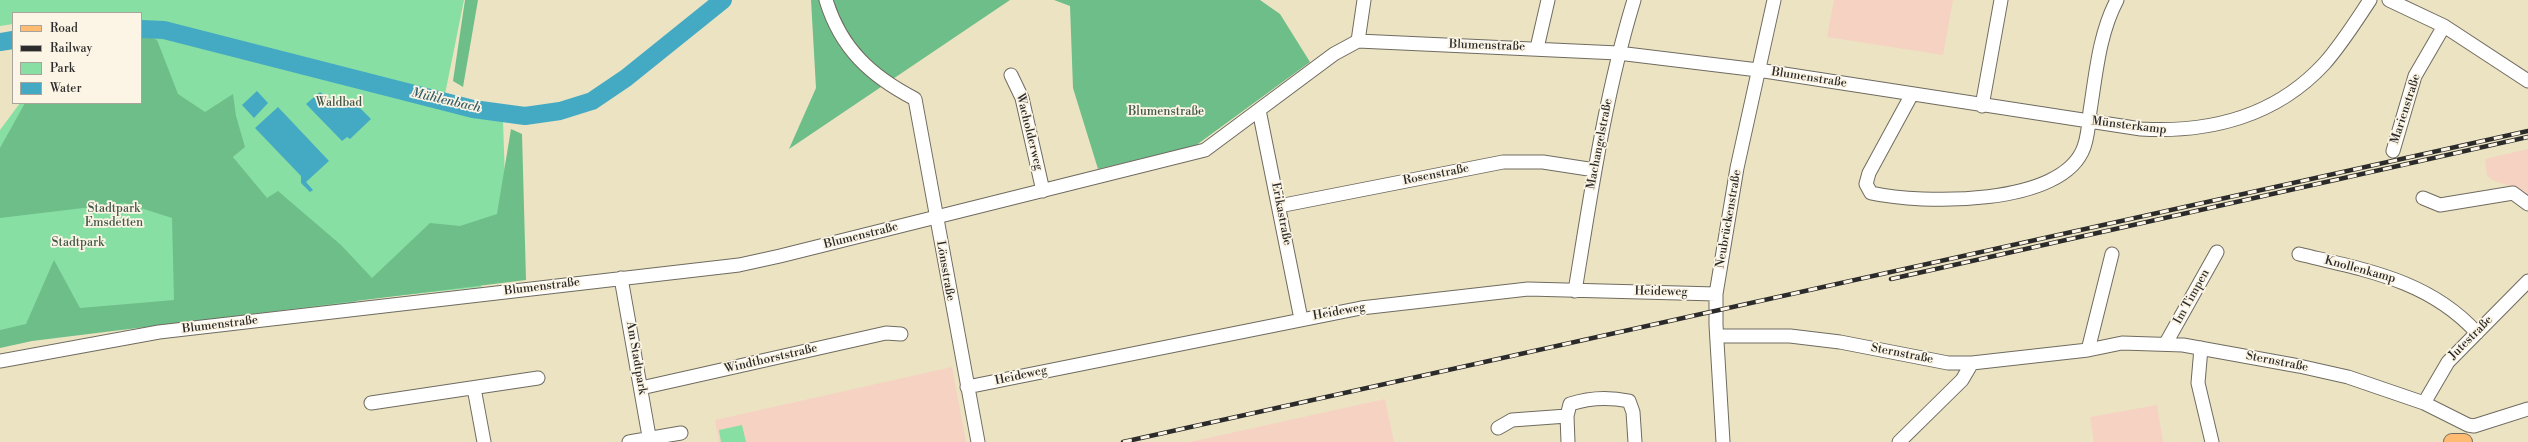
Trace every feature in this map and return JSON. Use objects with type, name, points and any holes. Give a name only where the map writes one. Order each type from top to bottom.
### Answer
[{"type":"main road","points":[[2452,442],[2464,442]]},
{"type":"street","name":"Lönsstraße","points":[[826,0],[838,31],[848,46],[874,74],[915,100],[978,442]]},
{"type":"street","points":[[1358,41],[1364,0]]},
{"type":"street","points":[[1537,48],[1548,0]]},
{"type":"street","name":"Machangelstraße","points":[[1575,291],[1594,170],[1618,53],[1634,0]]},
{"type":"street","name":"Neubrückenstraße","points":[[1723,442],[1716,294],[1737,168],[1774,0]]},
{"type":"street","points":[[1982,106],[2001,0]]},
{"type":"street","points":[[1912,94],[1869,173],[1866,184],[1871,193],[1919,200],[1967,200],[2010,193],[2043,183],[2061,174],[2075,164],[2084,148],[2101,40],[2117,0]]},
{"type":"street","name":"Münsterkamp","points":[[1982,106],[2141,129],[2195,129],[2220,124],[2270,107],[2301,86],[2324,64],[2370,0]]},
{"type":"street","points":[[2389,0],[2444,26],[2528,81]]},
{"type":"street","name":"Marienstraße","points":[[2393,151],[2415,76],[2444,26]]},
{"type":"street","name":"Blumenstraße","points":[[0,361],[159,332],[739,265],[936,218],[1205,150],[1334,54],[1358,41],[1537,48],[1618,53],[1758,70],[1982,106]]},
{"type":"street","name":"Wacholderweg","points":[[1011,75],[1022,98],[1043,191]]},
{"type":"street","name":"Erikastraße","points":[[1260,110],[1301,319]]},
{"type":"street","name":"Rosenstraße","points":[[1279,206],[1503,162],[1543,162],[1594,170]]},
{"type":"street","points":[[2423,198],[2440,205],[2513,193],[2528,204]]},
{"type":"street","name":"Im Timpen","points":[[2166,343],[2217,252]]},
{"type":"street","points":[[2088,350],[2112,254]]},
{"type":"street","name":"Knollenkamp","points":[[2299,254],[2392,277],[2405,282],[2456,313],[2477,333]]},
{"type":"street","name":"Am Stadtpark","points":[[621,278],[650,440]]},
{"type":"street","name":"Jutestraße","points":[[2424,403],[2448,362],[2528,281]]},
{"type":"street","name":"Heideweg","points":[[967,387],[1361,308],[1528,289],[1716,294]]},
{"type":"street","name":"Windthorststraße","points":[[641,388],[886,333],[901,334]]},
{"type":"street","name":"Sternstraße","points":[[1717,336],[1790,336],[1840,342],[1948,362],[1972,363],[2088,350],[2122,343],[2166,343],[2201,348],[2348,377],[2424,403],[2457,421],[2474,426],[2528,409]]},
{"type":"street","points":[[2201,348],[2198,383],[2212,442]]},
{"type":"street","points":[[1899,442],[1962,380],[1972,363]]},
{"type":"street","points":[[371,403],[538,378]]},
{"type":"street","points":[[474,388],[484,442]]},
{"type":"street","points":[[1568,442],[1567,416],[1570,404],[1581,401],[1619,399],[1629,401],[1633,412],[1635,442]]},
{"type":"street","points":[[1498,428],[1512,420],[1567,416]]},
{"type":"street","points":[[629,442],[650,440],[681,433]]},
{"type":"shaded area","points":[[1834,0],[1953,0],[1943,55],[1827,37]]},
{"type":"shaded area","points":[[2528,149],[2528,198],[2517,188],[2494,181],[2487,176],[2485,159]]},
{"type":"shaded area","points":[[952,367],[966,442],[719,442],[715,420]]},
{"type":"shaded area","points":[[1385,399],[1394,442],[1190,442]]},
{"type":"shaded area","points":[[2157,405],[2163,442],[2094,442],[2090,417]]},
{"type":"green space","points":[[0,0],[464,0],[442,109],[503,121],[506,211],[498,223],[481,287],[356,300],[355,305],[32,339],[0,347],[0,130],[19,104],[142,104],[142,12],[12,12],[12,24],[0,26]],"holes":[[[169,100],[245,146],[233,157],[267,199],[232,156]]]},
{"type":"green space","points":[[465,0],[478,0],[463,87],[453,81]]},
{"type":"green space","points":[[811,0],[1010,0],[789,149],[816,88]]},
{"type":"green space","points":[[1054,0],[1260,0],[1280,14],[1310,62],[1195,146],[1098,169],[1073,88],[1070,6]]},
{"type":"green space","name":"Stadtpark Emsdetten","points":[[142,33],[157,40],[178,94],[205,112],[233,94],[236,116],[245,147],[233,157],[267,198],[278,191],[341,245],[372,278],[430,223],[460,226],[497,214],[511,129],[522,134],[526,280],[32,341],[0,348],[0,330],[26,324],[54,260],[80,308],[174,300],[172,218],[125,203],[0,218],[0,148],[24,104],[142,104]]},
{"type":"green space","points":[[742,425],[746,442],[721,442],[719,430]]},
{"type":"water","points":[[257,91],[268,103],[254,118],[242,105]]},
{"type":"water","points":[[320,92],[329,99],[353,101],[371,119],[350,139],[347,137],[342,141],[306,104]]},
{"type":"water","points":[[278,107],[329,161],[306,182],[313,190],[310,192],[301,183],[301,176],[255,128]]},
{"type":"waterway","name":"Mühlenbach","points":[[142,29],[164,30],[473,109],[525,116],[560,111],[592,101],[626,78],[723,0]]},
{"type":"waterway","name":"Mühlenbach","points":[[0,42],[12,40]]},
{"type":"railway","points":[[1123,442],[2528,131]]},
{"type":"railway","points":[[1891,279],[2528,137]]},
{"type":"park label","name":"Waldbad","points":[[339,103]]},
{"type":"park label","name":"Stadtpark","points":[[78,243]]}]
